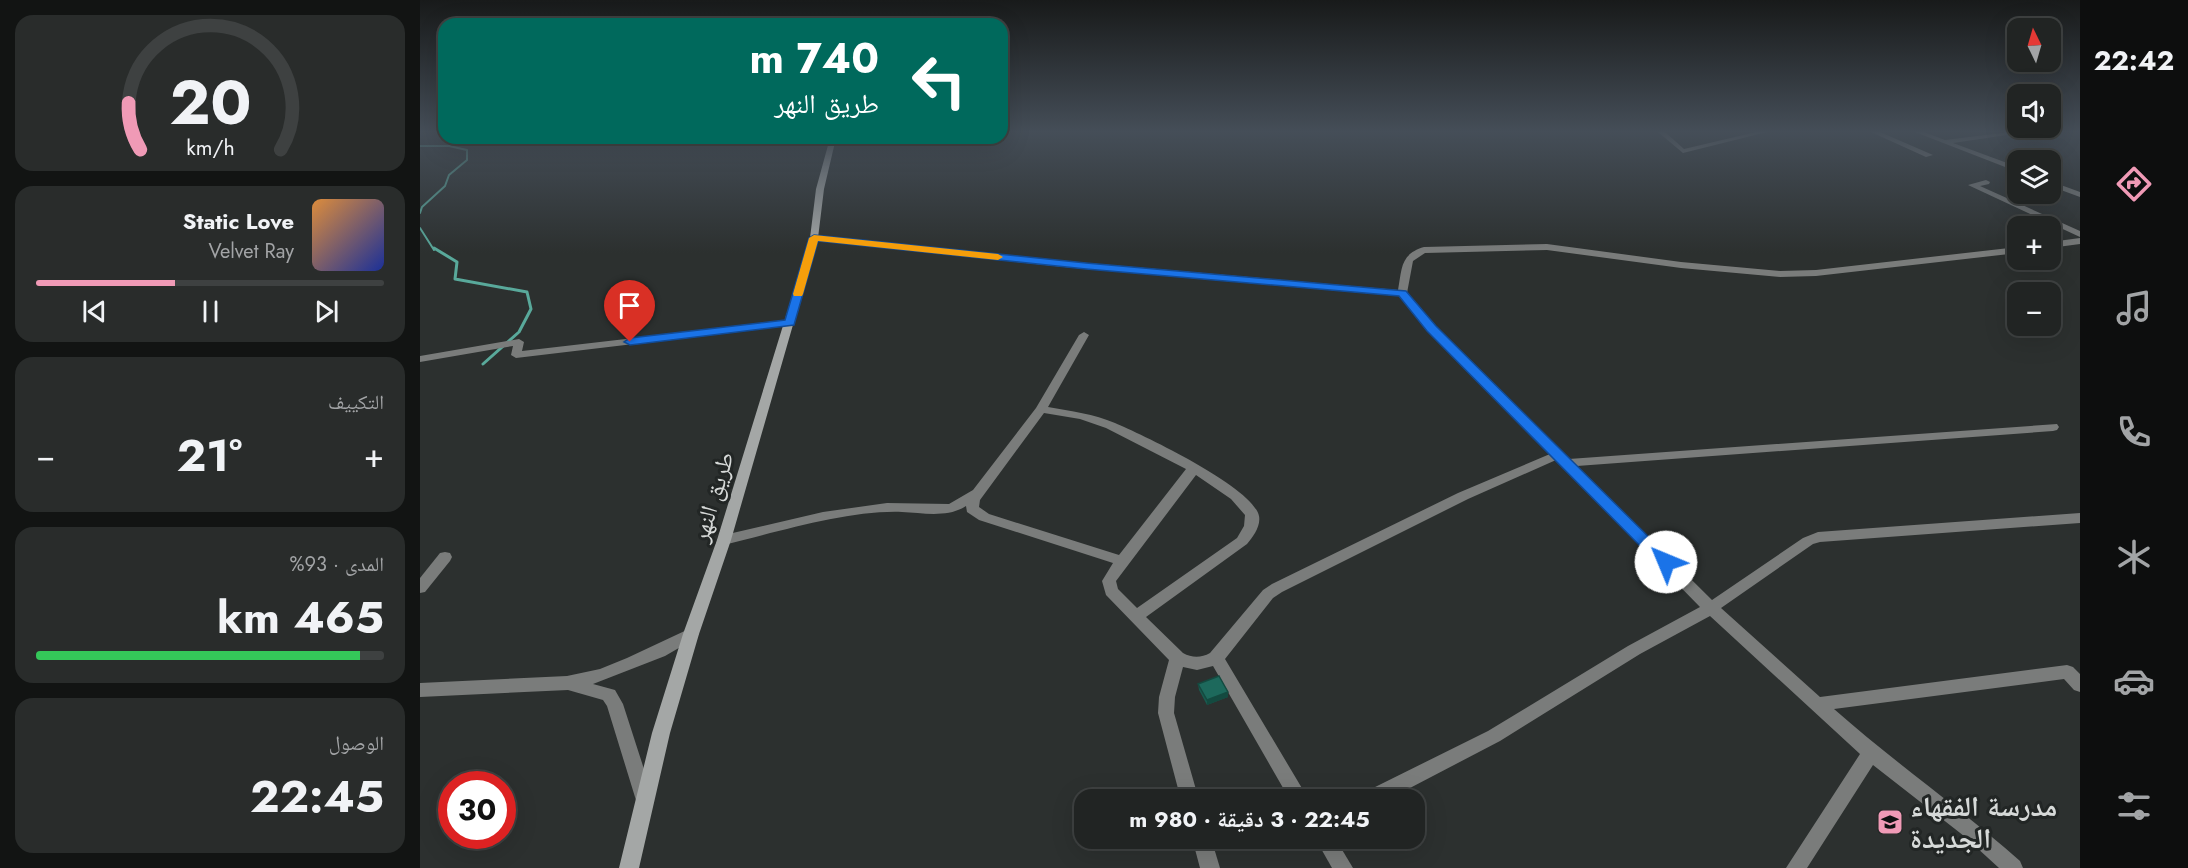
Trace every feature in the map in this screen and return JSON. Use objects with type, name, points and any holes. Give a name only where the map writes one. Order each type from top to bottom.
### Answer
[{"type":"main road","name":"طريق النهر","points":[[630,868],[661,733],[691,634],[724,540],[814,238],[824,173]]},
{"type":"street","points":[[1986,182],[1972,185],[2080,234]]},
{"type":"street","points":[[2061,187],[2080,195]]},
{"type":"street","points":[[814,238],[1064,264],[1402,293],[1431,328],[1711,608],[1871,753],[1971,830],[2013,868]]},
{"type":"street","points":[[2061,244],[2080,241]]},
{"type":"street","points":[[1402,293],[1407,277],[1407,260],[1413,254],[1424,250],[1548,247],[1734,271],[1780,274],[1825,272],[2007,251]]},
{"type":"street","points":[[420,359],[519,342],[516,355],[790,323]]},
{"type":"street","points":[[1084,335],[1041,409],[971,505],[976,513],[1122,561]]},
{"type":"street","points":[[1041,409],[1082,416],[1110,425],[1194,468],[1245,503],[1252,514],[1250,531],[1242,541],[1136,616]]},
{"type":"street","points":[[1194,468],[1109,581],[1111,591],[1177,658],[1187,664],[1196,664],[1216,658],[1268,594],[1276,588],[1463,496],[1562,459],[2053,427]]},
{"type":"street","points":[[724,540],[823,517],[887,507],[952,509],[979,491]]},
{"type":"street","points":[[1390,789],[1494,736],[1634,650],[1711,608],[1808,541],[1818,537],[2078,520]]},
{"type":"street","points":[[420,588],[445,556]]},
{"type":"street","points":[[420,690],[567,683],[602,675],[633,663],[691,634]]},
{"type":"street","points":[[1177,658],[1167,697],[1166,713],[1187,789]]},
{"type":"street","points":[[1216,658],[1293,789]]},
{"type":"street","points":[[1817,704],[2067,672],[2080,685]]},
{"type":"street","points":[[567,683],[600,691],[609,695],[615,704],[646,802]]},
{"type":"street","points":[[1796,868],[1871,753]]},
{"type":"street","points":[[1204,849],[1210,868]]},
{"type":"street","points":[[1330,849],[1343,868]]},
{"type":"building","points":[[1219,676],[1228,692],[1207,700],[1198,684]]},
{"type":"waterway","points":[[420,213],[422,207],[445,186],[452,173]]},
{"type":"waterway","points":[[420,228],[434,250]]},
{"type":"waterway","points":[[434,248],[457,262],[455,279],[527,292],[531,309],[519,332],[483,364]]},
{"type":"slow traffic","points":[[798,294],[814,238],[998,257]]},
{"type":"place","name":"مدرسة الفقهاء الجديدة","points":[[1890,822]]},
{"type":"route","points":[[630,342],[790,323],[814,238],[1086,266],[1402,293],[1431,328],[1666,562]]}]
